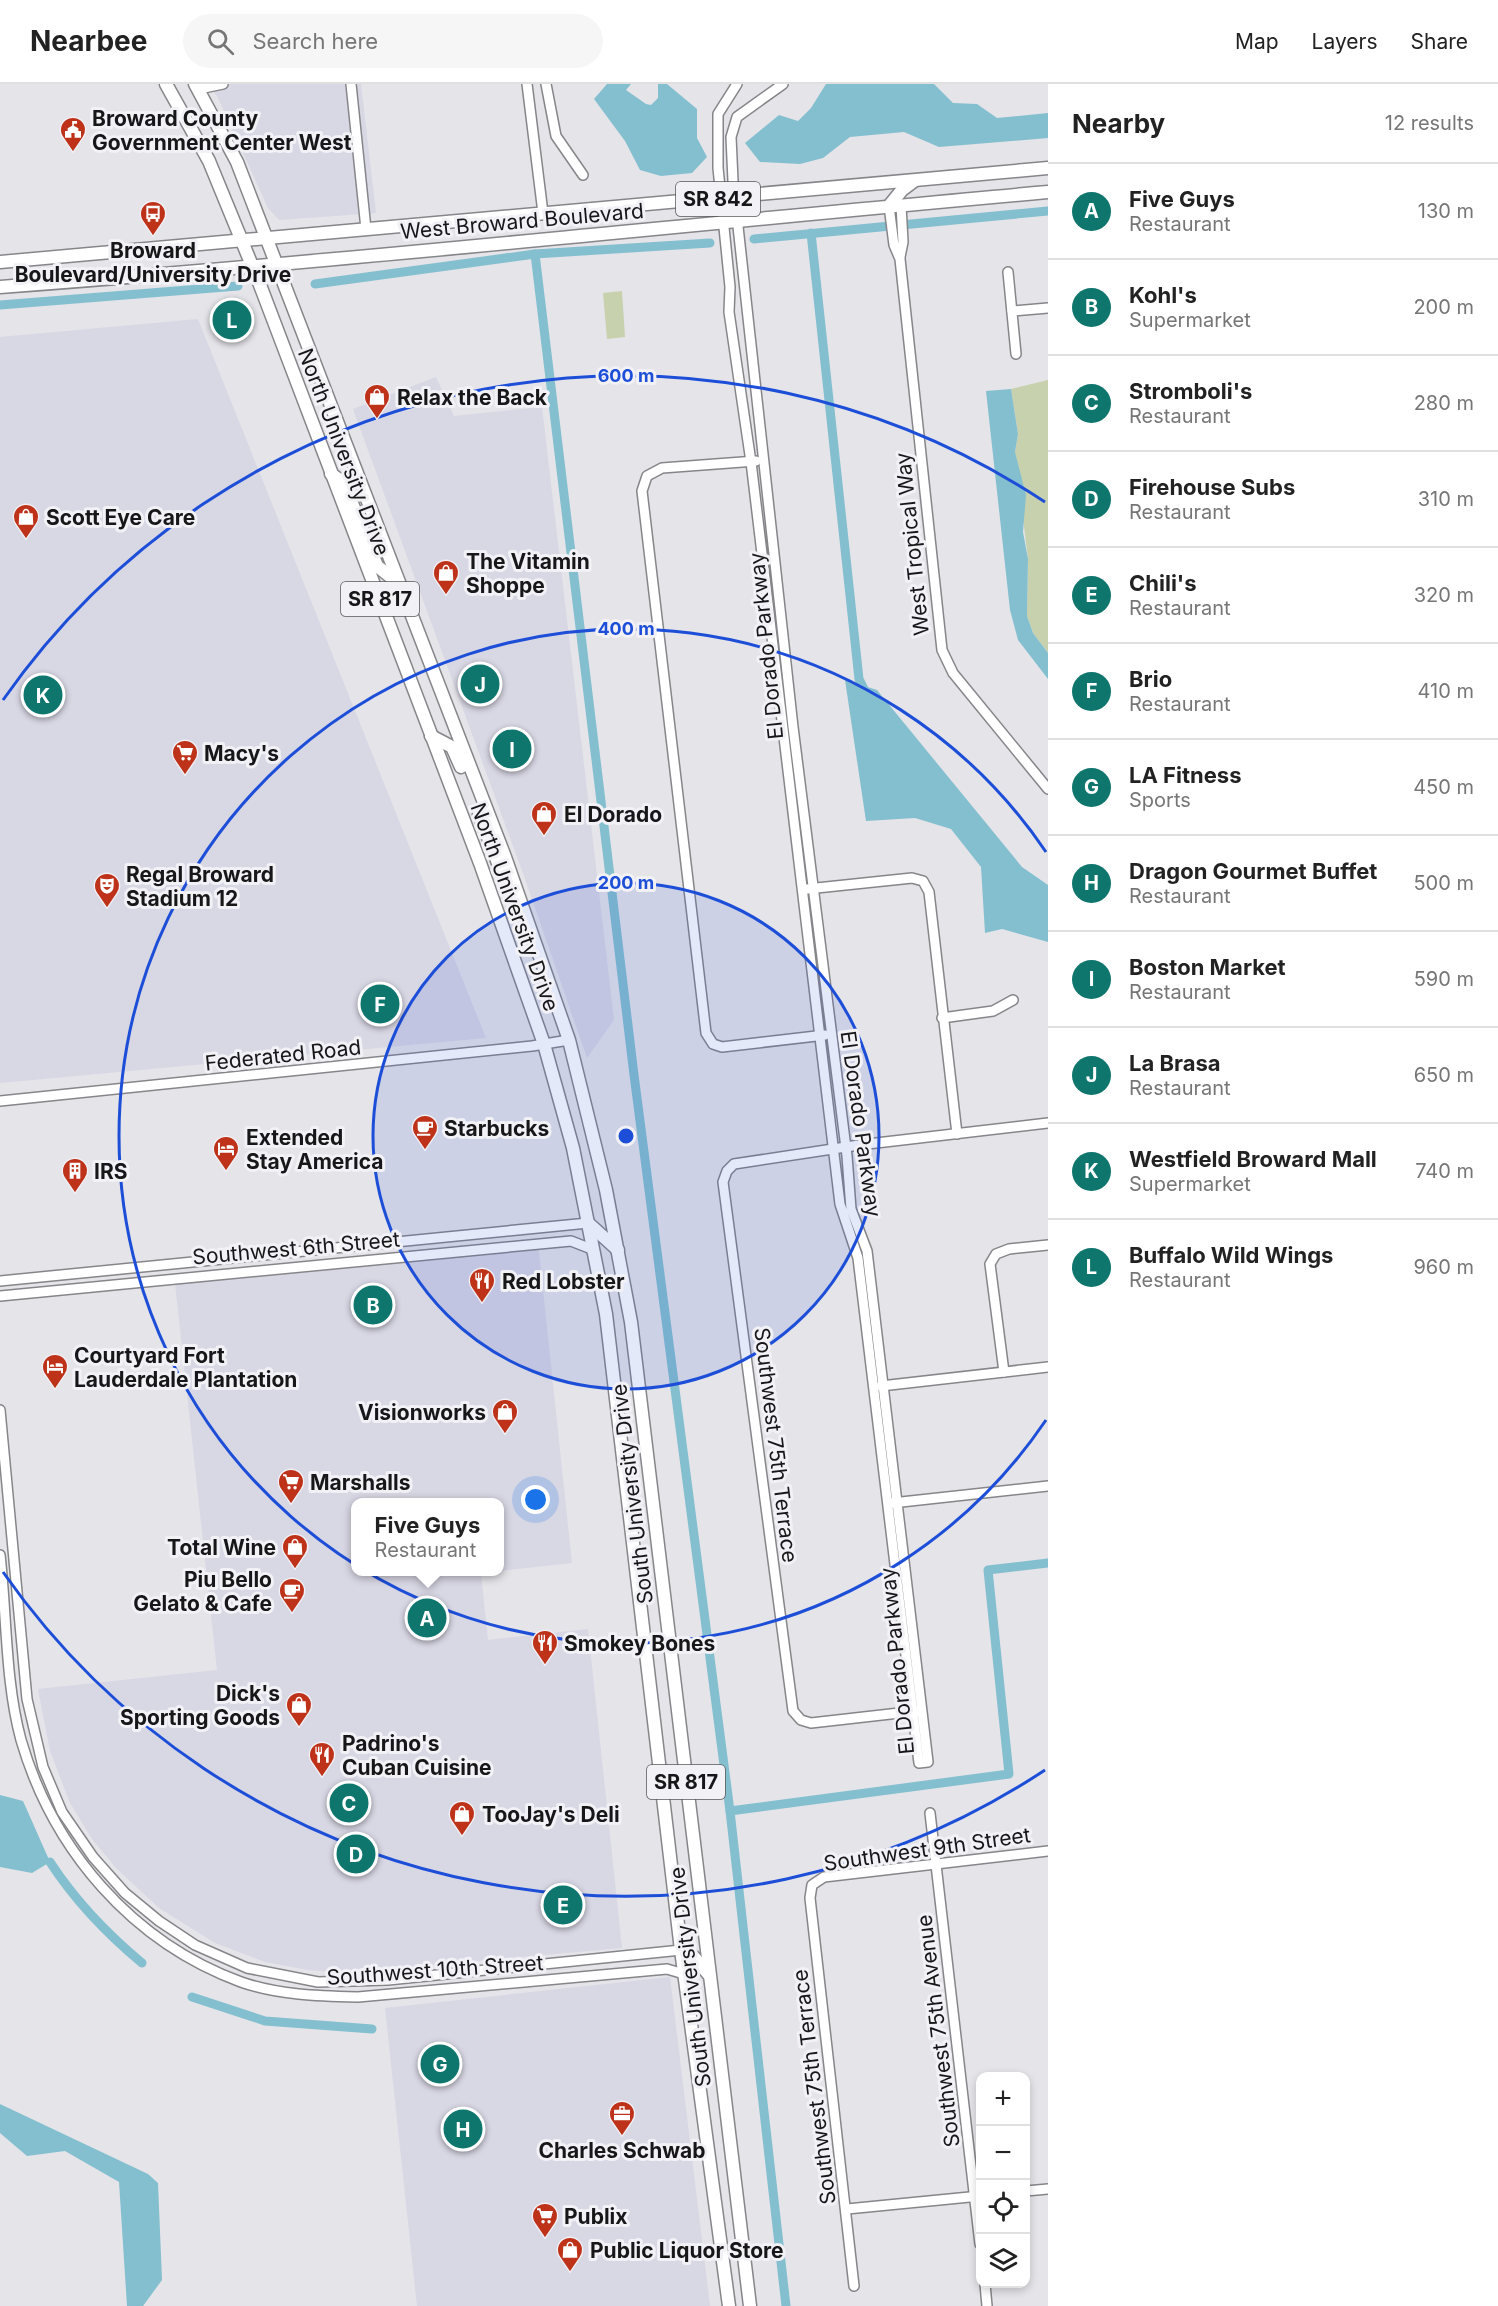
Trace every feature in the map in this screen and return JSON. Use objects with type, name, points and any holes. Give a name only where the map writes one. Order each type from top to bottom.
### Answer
[{"type":"main road","name":"North University Drive","points":[[166,84],[209,161],[243,241],[431,736],[544,1044]]},
{"type":"main road","name":"North University Drive","points":[[197,86],[237,162],[524,913],[568,1040]]},
{"type":"main road","name":"West Broward Boulevard","points":[[0,262],[1048,168]]},
{"type":"main road","points":[[895,206],[902,190],[915,181]]},
{"type":"main road","name":"West Broward Boulevard","points":[[0,287],[253,267],[1048,192]]},
{"type":"main road","points":[[331,474],[344,483],[377,566],[399,584]]},
{"type":"main road","points":[[431,736],[445,742],[456,753],[513,900],[524,913]]},
{"type":"main road","name":"South University Drive","points":[[568,1040],[606,1190],[632,1332],[750,2306]]},
{"type":"main road","name":"South University Drive","points":[[544,1044],[573,1148],[606,1314],[681,1950],[729,2306]]},
{"type":"main road","points":[[588,1223],[618,1250]]},
{"type":"main road","points":[[681,1950],[694,1957],[710,1976]]},
{"type":"street","points":[[197,86],[223,84]]},
{"type":"street","points":[[351,84],[366,229]]},
{"type":"street","points":[[527,84],[543,213]]},
{"type":"street","points":[[546,84],[556,136],[583,175]]},
{"type":"street","name":"El Dorado Parkway","points":[[737,84],[718,114],[720,199],[730,287],[729,312],[808,889],[831,1035],[846,1147],[851,1209],[867,1251],[922,1710],[923,1763],[911,1712],[858,1258],[842,1215],[820,1036],[808,889],[754,356],[737,221],[730,137],[737,117],[783,84]]},
{"type":"street","points":[[529,104],[549,100]]},
{"type":"street","name":"West Tropical Way","points":[[895,206],[902,225],[900,259]]},
{"type":"street","name":"West Tropical Way","points":[[895,206],[891,226],[900,259],[942,650],[953,673],[1048,789]]},
{"type":"street","points":[[1008,272],[1016,354]]},
{"type":"street","points":[[1012,311],[1048,308]]},
{"type":"street","points":[[763,461],[662,468],[647,476],[642,491],[643,502],[706,1033],[713,1044],[731,1047],[831,1035]]},
{"type":"street","points":[[808,889],[912,878],[923,881],[928,892],[957,1134]]},
{"type":"street","points":[[942,1018],[993,1011],[1013,1000]]},
{"type":"street","name":"Federated Road","points":[[0,1101],[568,1040]]},
{"type":"street","points":[[834,1149],[1048,1123]]},
{"type":"street","name":"Southwest 75th Terrace","points":[[834,1149],[734,1164],[727,1171],[723,1182],[793,1711],[801,1720],[811,1723],[911,1712]]},
{"type":"street","name":"Southwest 6th Street","points":[[0,1281],[588,1223]]},
{"type":"street","name":"Southwest 6th Street","points":[[0,1296],[571,1241],[594,1250]]},
{"type":"street","points":[[1004,1372],[990,1264],[996,1254],[1009,1249],[1048,1245]]},
{"type":"street","points":[[873,1387],[1048,1366]]},
{"type":"street","name":"Southwest 10th Street","points":[[0,1410],[3,1480],[27,1699],[34,1739],[52,1791],[81,1839],[125,1893],[159,1921],[195,1945],[247,1968],[318,1982],[358,1982],[681,1950]]},
{"type":"street","points":[[887,1504],[1048,1486]]},
{"type":"street","name":"Southwest 10th Street","points":[[0,1555],[15,1709],[32,1774],[54,1821],[71,1850],[115,1903],[150,1933],[194,1961],[243,1982],[317,1996],[358,1997],[667,1969],[684,1974]]},
{"type":"street","points":[[10,1658],[26,1681]]},
{"type":"street","points":[[11,1674],[27,1699]]},
{"type":"street","points":[[911,1712],[922,1710]]},
{"type":"street","name":"Southwest 75th Avenue","points":[[930,1813],[976,2180]]},
{"type":"street","name":"Southwest 9th Street","points":[[812,1885],[824,1876],[1048,1851]]},
{"type":"street","name":"Southwest 75th Terrace","points":[[812,1885],[810,1898],[854,2286]]},
{"type":"street","points":[[1030,2191],[1048,2189]]},
{"type":"street","points":[[847,2209],[976,2196]]},
{"type":"street","points":[[985,2288],[987,2306]]},
{"type":"shaded area","points":[[208,84],[361,84],[376,213],[279,220],[268,208],[218,98]]},
{"type":"shaded area","points":[[198,319],[486,1038],[0,1083],[0,337]]},
{"type":"shaded area","points":[[436,377],[454,416],[542,407],[614,1020],[587,1058],[524,876],[353,409]]},
{"type":"shaded area","points":[[538,1243],[572,1563],[504,1570],[504,1498],[351,1498],[351,1576],[481,1576],[488,1640],[588,1629],[622,1948],[345,1973],[308,1970],[265,1962],[215,1943],[159,1908],[116,1868],[92,1839],[70,1803],[50,1751],[38,1689],[217,1670],[175,1283]]},
{"type":"shaded area","points":[[670,1977],[710,2306],[417,2306],[385,2008]]},
{"type":"green space","points":[[622,291],[625,337],[607,339],[603,293]]},
{"type":"green space","points":[[1048,380],[1048,653],[1033,633],[1027,616],[1028,559],[1015,452],[1018,434],[1011,389]]},
{"type":"water","points":[[607,84],[631,84],[626,90],[651,105],[658,98],[658,84],[667,84],[697,109],[697,138],[707,157],[692,173],[661,176],[640,170],[625,141],[594,99]]},
{"type":"water","points":[[826,84],[934,84],[953,103],[977,104],[997,118],[1048,113],[1048,138],[939,147],[904,132],[850,137],[823,158],[800,164],[760,162],[745,143],[779,115],[798,121],[811,108]]},
{"type":"water","points":[[1011,389],[1018,434],[1015,452],[1026,495],[1023,532],[1028,559],[1027,616],[1033,633],[1048,653],[1048,679],[1018,640],[1010,610],[986,391]]},
{"type":"water","points":[[845,680],[877,690],[1022,867],[1048,885],[1048,942],[1002,929],[985,933],[981,867],[951,829],[915,818],[866,821]]},
{"type":"water","points":[[0,1795],[23,1801],[50,1862],[32,1873],[0,1867]]},
{"type":"water","points":[[0,2104],[148,2174],[158,2183],[162,2280],[143,2306],[127,2306],[119,2182],[65,2151],[27,2156],[0,2133]]},
{"type":"waterway","points":[[754,239],[1048,211]]},
{"type":"waterway","points":[[811,233],[859,679],[867,695]]},
{"type":"waterway","points":[[315,284],[535,254],[710,243]]},
{"type":"waterway","points":[[535,254],[634,1075],[730,1811],[786,2306]]},
{"type":"waterway","points":[[0,305],[238,286]]},
{"type":"waterway","points":[[730,1811],[1009,1774],[988,1570],[1048,1563]]},
{"type":"waterway","points":[[50,1862],[92,1916],[142,1963]]},
{"type":"waterway","points":[[192,1997],[265,2021],[372,2029]]},
{"type":"place","name":"Broward County Government Center West","points":[[73,153]]},
{"type":"place","name":"Broward Boulevard/University Drive","points":[[153,237]]},
{"type":"place","name":"Buffalo Wild Wings","points":[[232,320]]},
{"type":"place","name":"Relax the Back","points":[[377,420]]},
{"type":"place","name":"Scott Eye Care","points":[[26,540]]},
{"type":"place","name":"The Vitamin Shoppe","points":[[446,596]]},
{"type":"place","name":"La Brasa","points":[[480,684]]},
{"type":"place","name":"Westfield Broward Mall","points":[[43,695]]},
{"type":"place","name":"Boston Market","points":[[512,749]]},
{"type":"place","name":"Macy's","points":[[185,776]]},
{"type":"place","name":"El Dorado","points":[[544,837]]},
{"type":"place","name":"Regal Broward Stadium 12","points":[[107,909]]},
{"type":"place","name":"Brio","points":[[380,1004]]},
{"type":"place","name":"Starbucks","points":[[425,1151]]},
{"type":"place","name":"Extended Stay America","points":[[226,1172]]},
{"type":"place","name":"IRS","points":[[75,1194]]},
{"type":"place","name":"Red Lobster","points":[[482,1304]]},
{"type":"place","name":"Kohl's","points":[[373,1305]]},
{"type":"place","name":"Courtyard Fort Lauderdale Plantation","points":[[55,1390]]},
{"type":"place","name":"Visionworks","points":[[505,1435]]},
{"type":"place","name":"Marshalls","points":[[291,1505]]},
{"type":"place","name":"Total Wine","points":[[295,1570]]},
{"type":"place","name":"Piu Bello Gelato & Cafe","points":[[292,1614]]},
{"type":"place","name":"Five Guys","points":[[427,1618]]},
{"type":"place","name":"Smokey Bones","points":[[545,1666]]},
{"type":"place","name":"Dick's Sporting Goods","points":[[299,1728]]},
{"type":"place","name":"Padrino's Cuban Cuisine","points":[[322,1778]]},
{"type":"place","name":"Stromboli's","points":[[349,1803]]},
{"type":"place","name":"TooJay's Deli","points":[[462,1837]]},
{"type":"place","name":"Firehouse Subs","points":[[356,1854]]},
{"type":"place","name":"Chili's","points":[[563,1905]]},
{"type":"place","name":"LA Fitness","points":[[440,2064]]},
{"type":"place","name":"Dragon Gourmet Buffet","points":[[463,2129]]},
{"type":"place","name":"Charles Schwab","points":[[622,2137]]},
{"type":"place","name":"Publix","points":[[545,2239]]},
{"type":"place","name":"Public Liquor Store","points":[[570,2273]]}]
